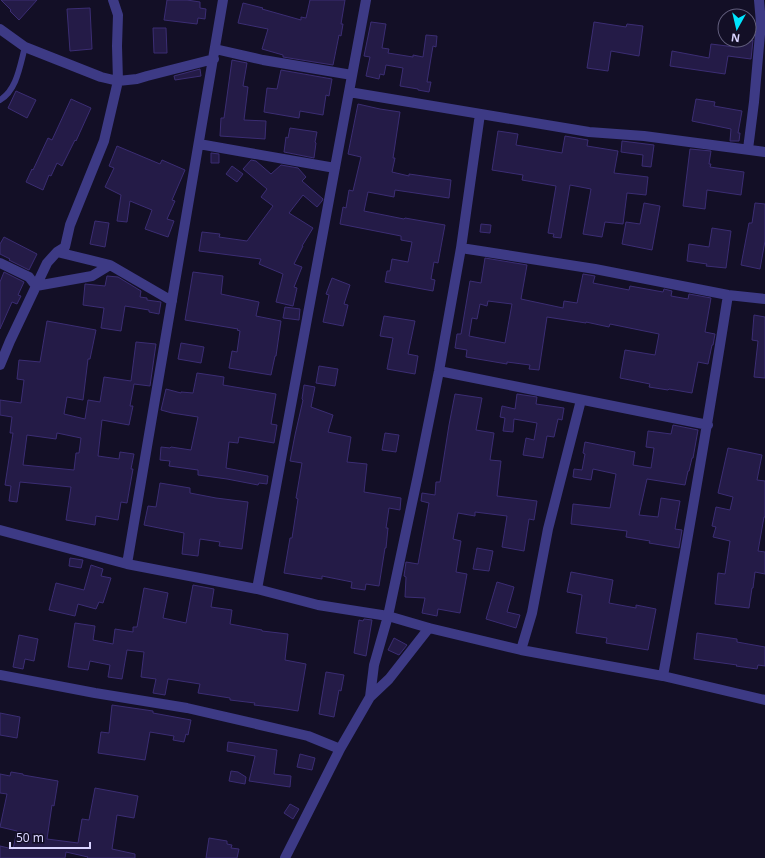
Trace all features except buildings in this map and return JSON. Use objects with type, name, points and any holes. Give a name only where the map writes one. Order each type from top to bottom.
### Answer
[{"type":"street","points":[[0,365],[47,263],[64,247],[70,225],[104,140],[118,81],[118,15],[113,0]]},
{"type":"street","points":[[127,564],[223,0]]},
{"type":"street","points":[[257,589],[366,0]]},
{"type":"street","points":[[748,149],[761,23],[759,0]]},
{"type":"street","points":[[0,29],[24,47],[101,77],[118,81],[137,79],[214,59]]},
{"type":"street","points":[[215,49],[263,60],[352,75]]},
{"type":"street","points":[[349,92],[589,132],[644,136],[765,152]]},
{"type":"street","points":[[370,697],[374,665],[388,616],[439,371],[461,248],[480,114]]},
{"type":"street","points":[[199,144],[335,168]]},
{"type":"street","points":[[461,248],[595,269],[728,295],[765,299]]},
{"type":"street","points":[[57,252],[110,265],[172,301]]},
{"type":"street","points":[[0,263],[29,277],[36,286]]},
{"type":"street","points":[[36,286],[92,276],[110,265]]},
{"type":"street","points":[[663,676],[708,425],[728,295]]},
{"type":"street","points":[[439,371],[708,425]]},
{"type":"street","points":[[521,650],[532,613],[548,529],[581,400]]},
{"type":"street","points":[[0,530],[127,564],[257,589],[318,605],[388,616],[429,628],[521,650],[663,676],[765,700]]},
{"type":"street","points":[[285,858],[340,749],[370,697],[389,679],[429,628]]},
{"type":"street","points":[[0,676],[187,708],[308,736],[340,749]]},
{"type":"lane","points":[[0,100],[7,96],[17,78],[24,47]]}]
